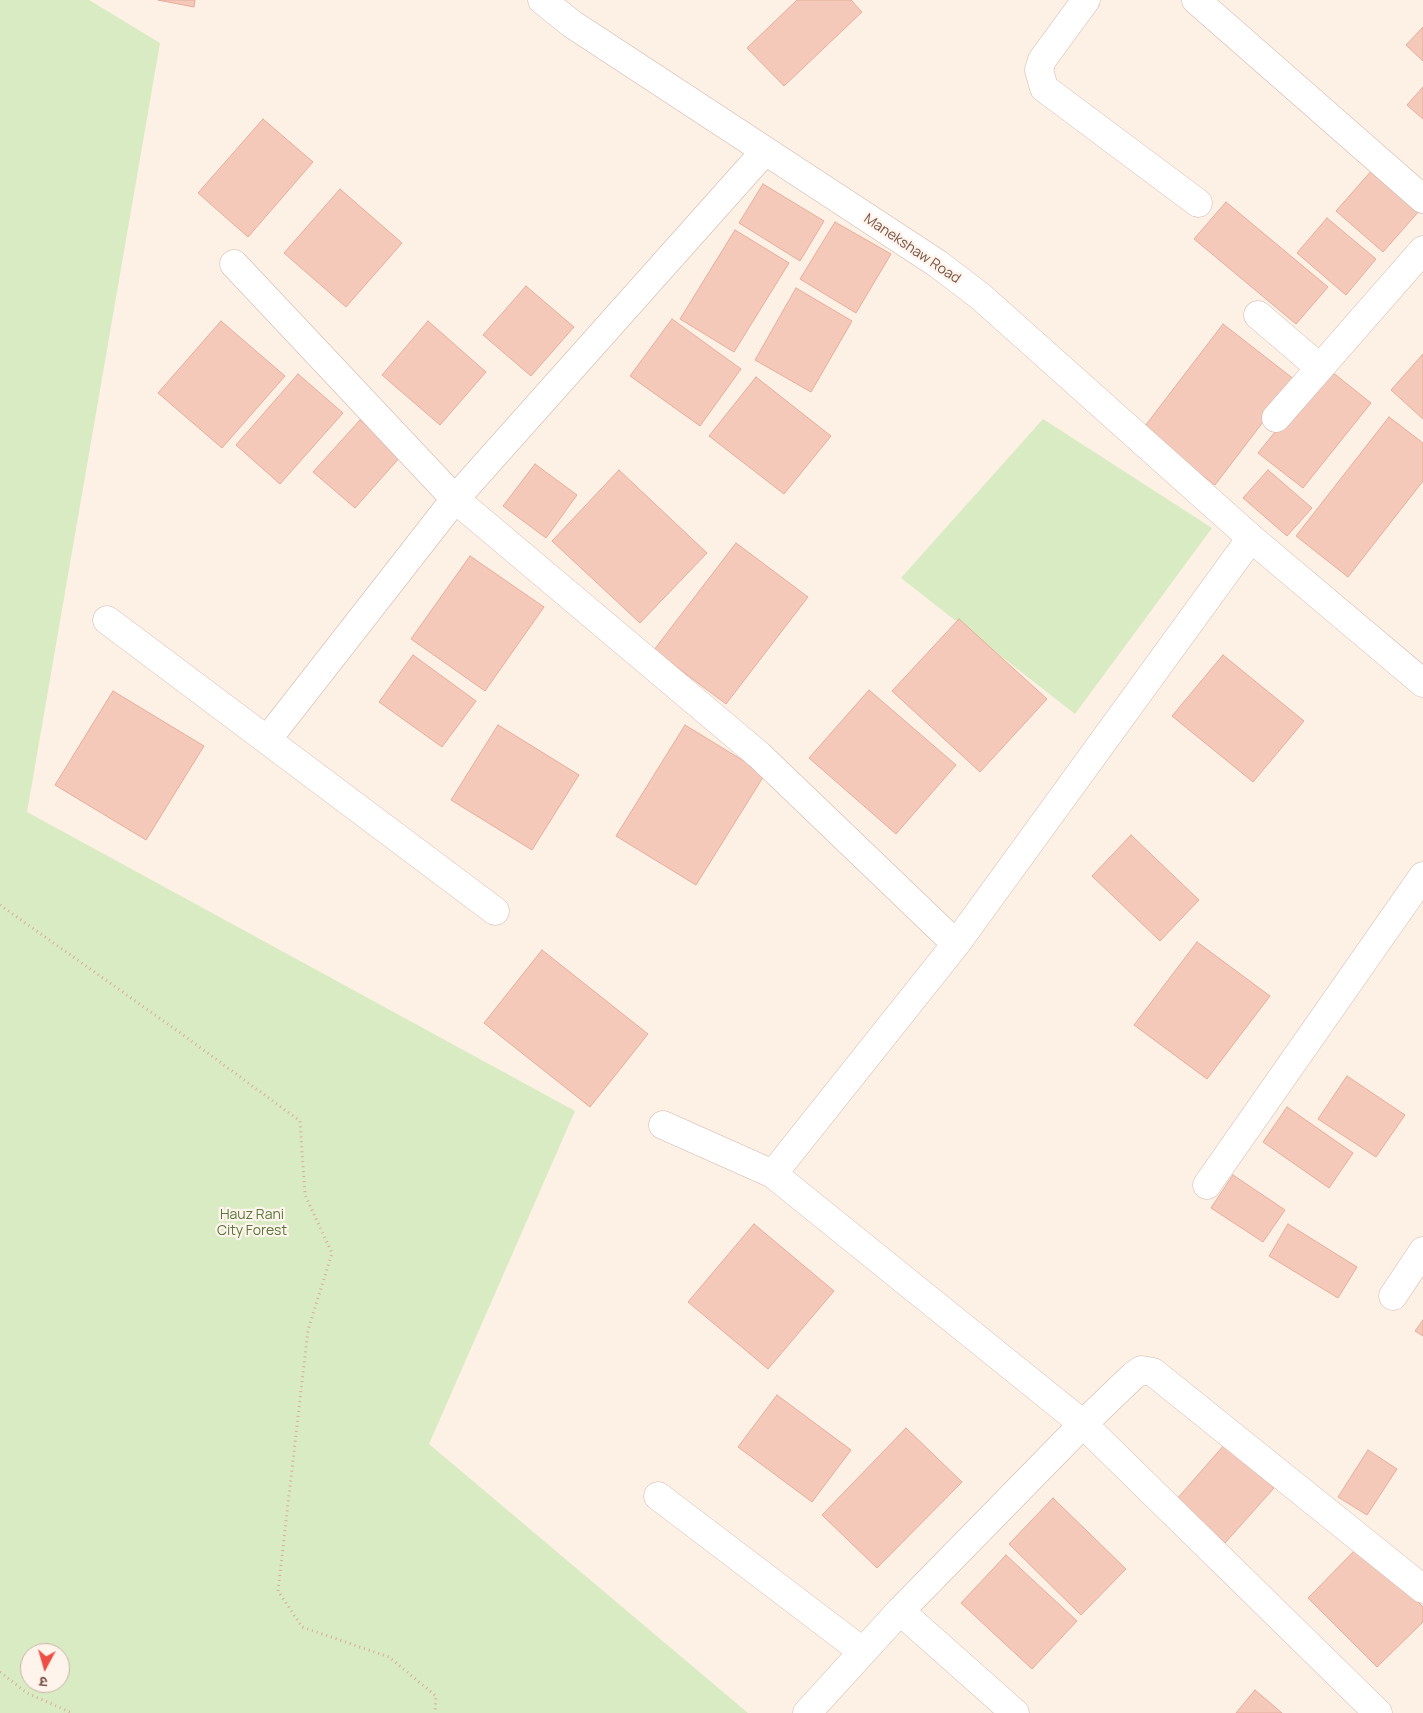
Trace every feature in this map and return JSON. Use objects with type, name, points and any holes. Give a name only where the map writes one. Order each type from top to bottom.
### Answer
[{"type":"street","name":"Manekshaw Road","points":[[542,0],[572,24],[938,264],[980,296],[1251,538],[1423,683]]},
{"type":"street","points":[[1086,0],[1042,60],[1039,70],[1044,88],[1198,203]]},
{"type":"street","points":[[1196,0],[1423,198]]},
{"type":"street","points":[[267,740],[455,499],[765,151]]},
{"type":"street","points":[[1276,418],[1423,250]]},
{"type":"street","points":[[234,264],[455,499],[759,755],[956,944]]},
{"type":"street","points":[[1258,315],[1320,368]]},
{"type":"street","points":[[772,1174],[956,944],[1251,538]]},
{"type":"street","points":[[107,620],[495,911]]},
{"type":"street","points":[[1207,1185],[1423,876]]},
{"type":"street","points":[[663,1125],[772,1174],[1083,1424],[1378,1713]]},
{"type":"street","points":[[1393,1296],[1423,1251]]},
{"type":"street","points":[[807,1713],[900,1610],[1083,1424],[1141,1370],[1153,1372],[1423,1589]]},
{"type":"street","points":[[658,1496],[862,1651]]},
{"type":"street","points":[[900,1610],[1015,1713]]},
{"type":"path","points":[[0,905],[180,1032],[300,1121],[305,1195],[332,1253],[308,1330],[278,1591],[302,1627],[389,1657],[436,1696],[435,1713]]},
{"type":"path","points":[[0,1672],[27,1693],[72,1713]]},
{"type":"green space","name":"Hauz Rani City Forest","points":[[0,0],[89,0],[160,43],[27,812],[575,1111],[429,1444],[748,1713],[0,1713]]},
{"type":"green space","points":[[1043,419],[1212,528],[1075,714],[901,578]]},
{"type":"building","points":[[158,0],[195,0],[194,7]]},
{"type":"building","points":[[797,0],[851,0],[862,12],[784,86],[747,48]]},
{"type":"building","points":[[1423,27],[1423,61],[1406,45]]},
{"type":"building","points":[[1423,87],[1423,119],[1407,105]]},
{"type":"building","points":[[263,119],[313,162],[248,237],[198,193]]},
{"type":"building","points":[[1373,169],[1420,210],[1383,252],[1336,211]]},
{"type":"building","points":[[763,184],[824,221],[800,261],[739,223]]},
{"type":"building","points":[[340,189],[402,243],[346,307],[284,253]]},
{"type":"building","points":[[1226,202],[1328,287],[1296,324],[1194,239]]},
{"type":"building","points":[[1327,218],[1376,259],[1346,295],[1297,253]]},
{"type":"building","points":[[835,222],[891,254],[856,313],[800,279]]},
{"type":"building","points":[[735,230],[789,263],[734,352],[680,319]]},
{"type":"building","points":[[526,286],[574,327],[531,376],[483,335]]},
{"type":"building","points":[[796,288],[852,321],[811,392],[755,360]]},
{"type":"building","points":[[672,319],[741,369],[700,426],[630,376]]},
{"type":"building","points":[[221,321],[285,376],[222,448],[158,393]]},
{"type":"building","points":[[428,321],[486,372],[440,425],[382,375]]},
{"type":"building","points":[[1223,324],[1295,380],[1215,485],[1142,430]]},
{"type":"building","points":[[1423,354],[1423,419],[1391,390]]},
{"type":"building","points":[[1327,368],[1371,403],[1303,488],[1258,453]]},
{"type":"building","points":[[298,374],[343,413],[280,484],[236,445]]},
{"type":"building","points":[[756,377],[831,436],[784,494],[709,436]]},
{"type":"building","points":[[1389,417],[1423,443],[1423,481],[1348,577],[1296,536]]},
{"type":"building","points":[[360,420],[401,456],[355,508],[313,472]]},
{"type":"building","points":[[535,464],[577,495],[546,538],[503,506]]},
{"type":"building","points":[[619,470],[707,553],[640,623],[552,541]]},
{"type":"building","points":[[1268,470],[1312,508],[1287,536],[1243,498]]},
{"type":"building","points":[[736,543],[808,597],[726,704],[654,650]]},
{"type":"building","points":[[470,556],[544,607],[485,691],[411,639]]},
{"type":"building","points":[[959,619],[1047,699],[980,772],[892,691]]},
{"type":"building","points":[[413,655],[476,701],[442,747],[379,702]]},
{"type":"building","points":[[1223,655],[1304,721],[1253,782],[1172,716]]},
{"type":"building","points":[[869,690],[956,765],[896,834],[809,758]]},
{"type":"building","points":[[113,691],[204,746],[146,840],[55,785]]},
{"type":"building","points":[[498,725],[579,775],[532,850],[451,800]]},
{"type":"building","points":[[685,725],[765,774],[696,885],[616,836]]},
{"type":"building","points":[[1131,835],[1199,900],[1160,941],[1092,876]]},
{"type":"building","points":[[1197,942],[1270,996],[1207,1079],[1134,1025]]},
{"type":"building","points":[[542,950],[648,1034],[590,1107],[484,1023]]},
{"type":"building","points":[[1347,1076],[1405,1115],[1376,1157],[1318,1119]]},
{"type":"building","points":[[1287,1107],[1353,1153],[1329,1188],[1263,1142]]},
{"type":"building","points":[[1233,1175],[1285,1210],[1263,1242],[1211,1208]]},
{"type":"building","points":[[754,1224],[834,1291],[768,1369],[688,1302]]},
{"type":"building","points":[[1288,1224],[1357,1267],[1338,1298],[1269,1256]]},
{"type":"building","points":[[1423,1320],[1423,1336],[1415,1331]]},
{"type":"building","points":[[777,1395],[851,1450],[812,1502],[738,1447]]},
{"type":"building","points":[[906,1428],[962,1482],[877,1568],[822,1515]]},
{"type":"building","points":[[1225,1444],[1274,1488],[1225,1543],[1176,1500]]},
{"type":"building","points":[[1368,1450],[1397,1469],[1367,1515],[1338,1497]]},
{"type":"building","points":[[1053,1498],[1126,1569],[1081,1615],[1009,1544]]},
{"type":"building","points":[[1360,1545],[1423,1607],[1423,1622],[1377,1667],[1308,1598]]},
{"type":"building","points":[[1006,1555],[1077,1621],[1032,1669],[961,1603]]},
{"type":"building","points":[[1255,1690],[1282,1713],[1236,1713]]}]
